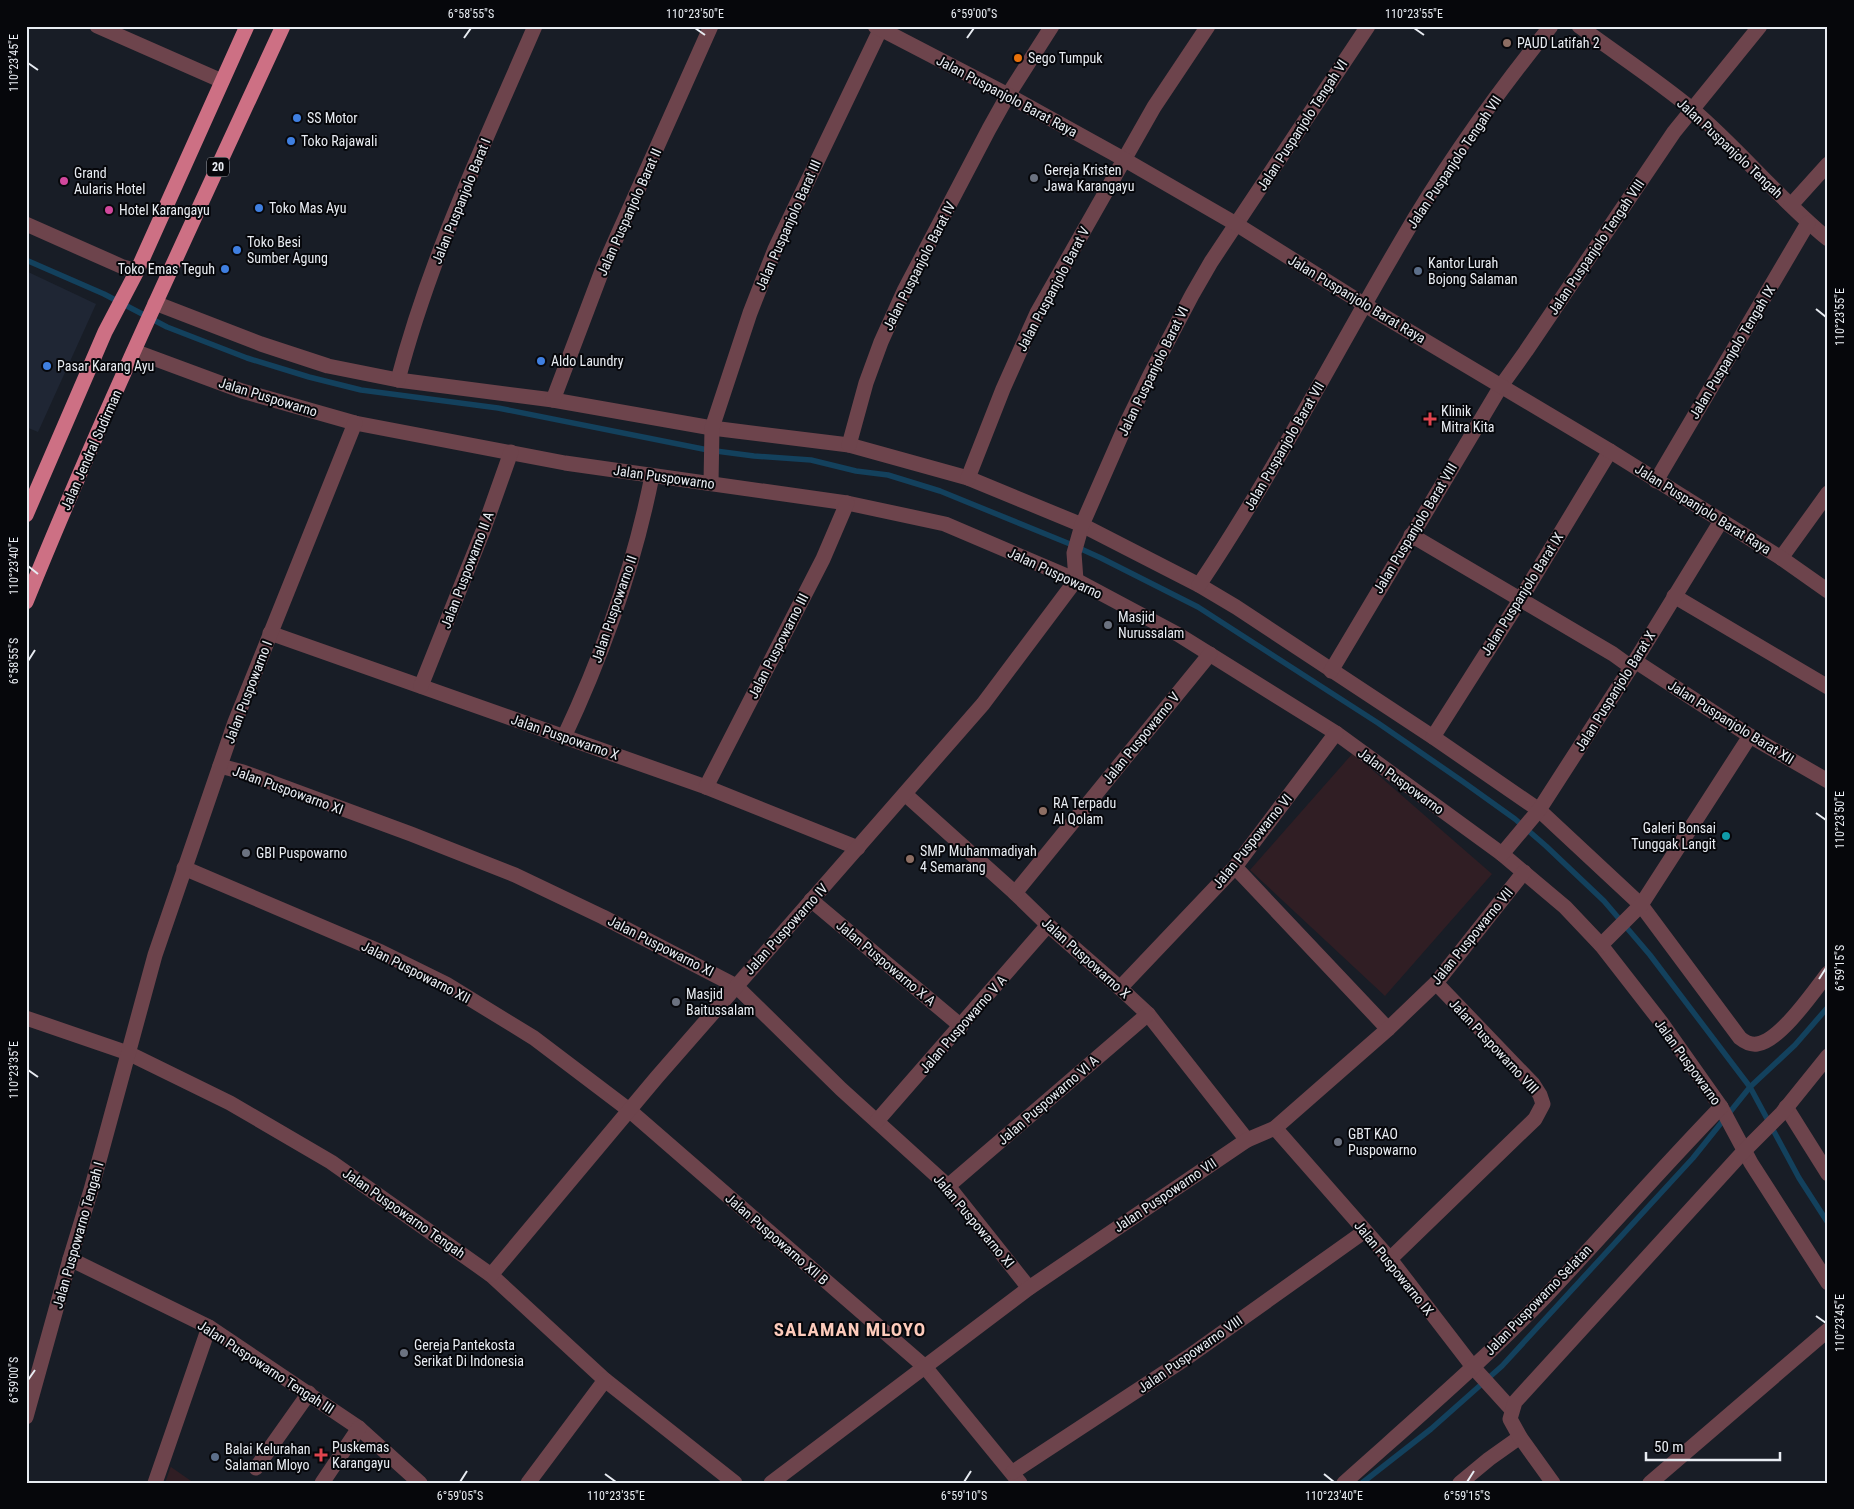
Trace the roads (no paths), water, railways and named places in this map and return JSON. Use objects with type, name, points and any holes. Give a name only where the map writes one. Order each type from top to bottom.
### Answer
[{"type":"highway","name":"20","points":[[26,515],[111,320],[135,275],[247,26]]},
{"type":"highway","name":"Jalan Jendral Sudirman","points":[[26,602],[154,305],[283,26]]},
{"type":"street","points":[[97,26],[222,81]]},
{"type":"street","name":"Jalan Puspanjolo Barat I","points":[[398,380],[408,339],[455,209],[535,26]]},
{"type":"street","name":"Jalan Puspanjolo Barat II","points":[[553,400],[603,268],[710,26]]},
{"type":"street","name":"Jalan Puspanjolo Barat IV","points":[[849,445],[866,383],[881,342],[904,291],[1008,95],[1052,26]]},
{"type":"street","name":"Jalan Puspanjolo Barat V","points":[[968,478],[996,406],[1037,313],[1154,107],[1208,26]]},
{"type":"street","name":"Jalan Puspanjolo Tengah VI","points":[[1236,224],[1368,26]]},
{"type":"street","name":"Jalan Puspanjolo Tengah VII","points":[[1365,305],[1416,218],[1469,136],[1552,26]]},
{"type":"street","name":"Jalan Puspanjolo Tengah","points":[[1579,26],[1692,110],[1742,156],[1808,223],[1828,239]]},
{"type":"street","name":"Jalan Puspanjolo Tengah VIII","points":[[1501,386],[1526,352],[1668,140],[1760,26]]},
{"type":"street","name":"Jalan Puspanjolo Barat Raya","points":[[879,27],[1124,158],[1236,224],[1365,305],[1610,451],[1780,558],[1828,591]]},
{"type":"street","name":"Jalan Puspanjolo Barat III","points":[[711,483],[712,436],[750,313],[775,249],[879,27]]},
{"type":"street","points":[[1791,205],[1828,164]]},
{"type":"street","name":"Jalan Puspanjolo Tengah IX","points":[[1656,481],[1808,223]]},
{"type":"street","points":[[26,224],[123,267],[135,275]]},
{"type":"street","name":"Jalan Puspanjolo Barat VI","points":[[1076,580],[1074,553],[1080,529],[1128,420],[1192,295],[1236,224]]},
{"type":"street","points":[[154,305],[328,366],[398,380],[553,400],[712,436],[849,445],[968,478],[1199,585],[1433,737],[1537,813],[1638,908],[1740,1038],[1748,1043],[1758,1044],[1773,1037],[1808,1000],[1828,973]]},
{"type":"street","name":"Jalan Puspanjolo Barat VII","points":[[1199,585],[1227,543],[1365,305]]},
{"type":"street","name":"Jalan Puspowarno","points":[[136,347],[242,390],[355,422],[564,463],[847,503],[945,524],[1076,580],[1179,635],[1336,733],[1504,852],[1602,944],[1660,1022],[1746,1145],[1828,1283]]},
{"type":"street","name":"Jalan Puspanjolo Barat VIII","points":[[1331,671],[1501,386]]},
{"type":"street","name":"Jalan Puspowarno I","points":[[128,1053],[155,955],[220,766],[270,633],[355,422]]},
{"type":"street","name":"Jalan Puspanjolo Barat IX","points":[[1433,737],[1520,600],[1610,451]]},
{"type":"street","name":"Jalan Puspowarno II A","points":[[421,686],[483,531],[511,452]]},
{"type":"street","name":"Jalan Puspowarno II","points":[[564,737],[600,654],[621,596],[645,510],[652,476]]},
{"type":"street","points":[[1780,558],[1828,493]]},
{"type":"street","name":"Jalan Puspowarno III","points":[[706,787],[823,559],[847,503]]},
{"type":"street","name":"Jalan Puspanjolo Barat X","points":[[1504,852],[1537,813],[1633,664],[1721,521]]},
{"type":"street","name":"Jalan Puspanjolo Barat XII","points":[[1411,535],[1633,664],[1750,736],[1828,781]]},
{"type":"street","name":"Jalan Puspowarno IV","points":[[491,1275],[629,1110],[983,704],[1076,580]]},
{"type":"street","points":[[1674,596],[1828,687]]},
{"type":"street","name":"Jalan Puspowarno X","points":[[270,633],[706,787],[858,848]]},
{"type":"street","name":"Jalan Puspowarno V","points":[[1015,893],[1210,654]]},
{"type":"street","name":"Jalan Puspowarno VI","points":[[1120,988],[1235,867],[1336,733]]},
{"type":"street","points":[[1602,944],[1638,908],[1750,736]]},
{"type":"street","name":"Jalan Puspowarno XI","points":[[220,766],[243,772],[411,834],[515,875],[603,917],[736,986],[841,1089],[948,1186],[1029,1288]]},
{"type":"street","name":"Jalan Puspowarno X","points":[[905,794],[1148,1014],[1247,1140]]},
{"type":"street","points":[[1235,867],[1388,1030]]},
{"type":"street","name":"Jalan Puspowarno XII","points":[[184,868],[382,952],[446,984],[534,1038],[629,1110]]},
{"type":"street","name":"Jalan Puspowarno VII","points":[[771,1483],[1029,1288],[1247,1140],[1275,1128],[1388,1030],[1436,983],[1524,872]]},
{"type":"street","name":"Jalan Puspowarno X A","points":[[812,900],[961,1026]]},
{"type":"street","name":"Jalan Puspowarno V A","points":[[877,1121],[1048,925]]},
{"type":"street","name":"Jalan Puspowarno VIII","points":[[1390,1259],[1535,1120],[1543,1104],[1533,1084],[1436,983]]},
{"type":"street","name":"Jalan Puspowarno VI A","points":[[948,1186],[1148,1014]]},
{"type":"street","name":"Jalan Puspowarno Tengah","points":[[26,1018],[128,1053],[230,1103],[331,1162],[491,1275],[605,1380],[735,1483]]},
{"type":"street","name":"Jalan Puspowarno Tengah I","points":[[26,1417],[70,1259],[92,1190],[128,1053]]},
{"type":"street","points":[[1552,1483],[1520,1437],[1510,1419],[1508,1406],[1519,1397],[1746,1145],[1784,1110],[1828,1056]]},
{"type":"street","name":"Jalan Puspowarno XII B","points":[[629,1110],[925,1367]]},
{"type":"street","points":[[1784,1110],[1828,1174]]},
{"type":"street","name":"Jalan Puspowarno Selatan","points":[[1344,1483],[1477,1371],[1661,1170],[1723,1112]]},
{"type":"street","name":"Jalan Puspowarno IX","points":[[1275,1128],[1390,1259],[1477,1371],[1508,1406]]},
{"type":"street","name":"Jalan Puspowarno VIII","points":[[1016,1478],[1365,1231]]},
{"type":"street","name":"Jalan Puspowarno Tengah III","points":[[70,1259],[209,1327],[359,1428],[420,1483]]},
{"type":"street","points":[[155,1483],[209,1327]]},
{"type":"street","points":[[1650,1483],[1828,1330]]},
{"type":"street","points":[[925,1367],[1016,1478]]},
{"type":"street","points":[[528,1483],[605,1380]]},
{"type":"street","points":[[256,1468],[308,1393]]},
{"type":"street","points":[[322,1483],[359,1428]]},
{"type":"street","points":[[1460,1483],[1520,1437]]},
{"type":"waterway","points":[[26,260],[104,294],[167,327],[247,358],[309,377],[361,390],[498,408],[708,450],[754,456],[811,460],[856,471],[888,475],[940,491],[1070,544],[1198,607],[1378,723],[1515,819],[1604,901],[1650,955],[1750,1087],[1799,1178],[1828,1223]]},
{"type":"waterway","points":[[1362,1483],[1431,1429],[1502,1366],[1693,1158],[1750,1087],[1795,1045],[1828,1007]]},
{"type":"place","name":"PAUD Latifah 2","points":[[1507,43]]},
{"type":"place","name":"Sego Tumpuk","points":[[1018,58]]},
{"type":"place","name":"SS Motor","points":[[297,118]]},
{"type":"place","name":"Toko Rajawali","points":[[291,141]]},
{"type":"place","name":"Gereja Kristen Jawa Karangayu","points":[[1034,178]]},
{"type":"place","name":"Grand Aularis Hotel","points":[[64,181]]},
{"type":"place","name":"Toko Mas Ayu","points":[[259,208]]},
{"type":"place","name":"Hotel Karangayu","points":[[109,210]]},
{"type":"place","name":"Toko Besi Sumber Agung","points":[[237,250]]},
{"type":"place","name":"Toko Emas Teguh","points":[[225,269]]},
{"type":"place","name":"Kantor Lurah Bojong Salaman","points":[[1418,271]]},
{"type":"place","name":"Aldo Laundry","points":[[541,361]]},
{"type":"place","name":"Pasar Karang Ayu","points":[[47,366]]},
{"type":"place","name":"Klinik Mitra Kita","points":[[1430,419]]},
{"type":"place","name":"Masjid Nurussalam","points":[[1108,625]]},
{"type":"place","name":"RA Terpadu Al Qolam","points":[[1043,811]]},
{"type":"place","name":"Galeri Bonsai Tunggak Langit","points":[[1726,836]]},
{"type":"place","name":"GBI Puspowarno","points":[[246,853]]},
{"type":"place","name":"SMP Muhammadiyah 4 Semarang","points":[[910,859]]},
{"type":"place","name":"Masjid Baitussalam","points":[[676,1002]]},
{"type":"place","name":"GBT KAO Puspowarno","points":[[1338,1142]]},
{"type":"place","name":"Gereja Pantekosta Serikat Di Indonesia","points":[[404,1353]]},
{"type":"place","name":"Puskemas Karangayu","points":[[321,1455]]},
{"type":"place","name":"Balai Kelurahan Salaman Mloyo","points":[[215,1457]]},
{"type":"district","name":"SALAMAN MLOYO","points":[[850,1329]]}]
